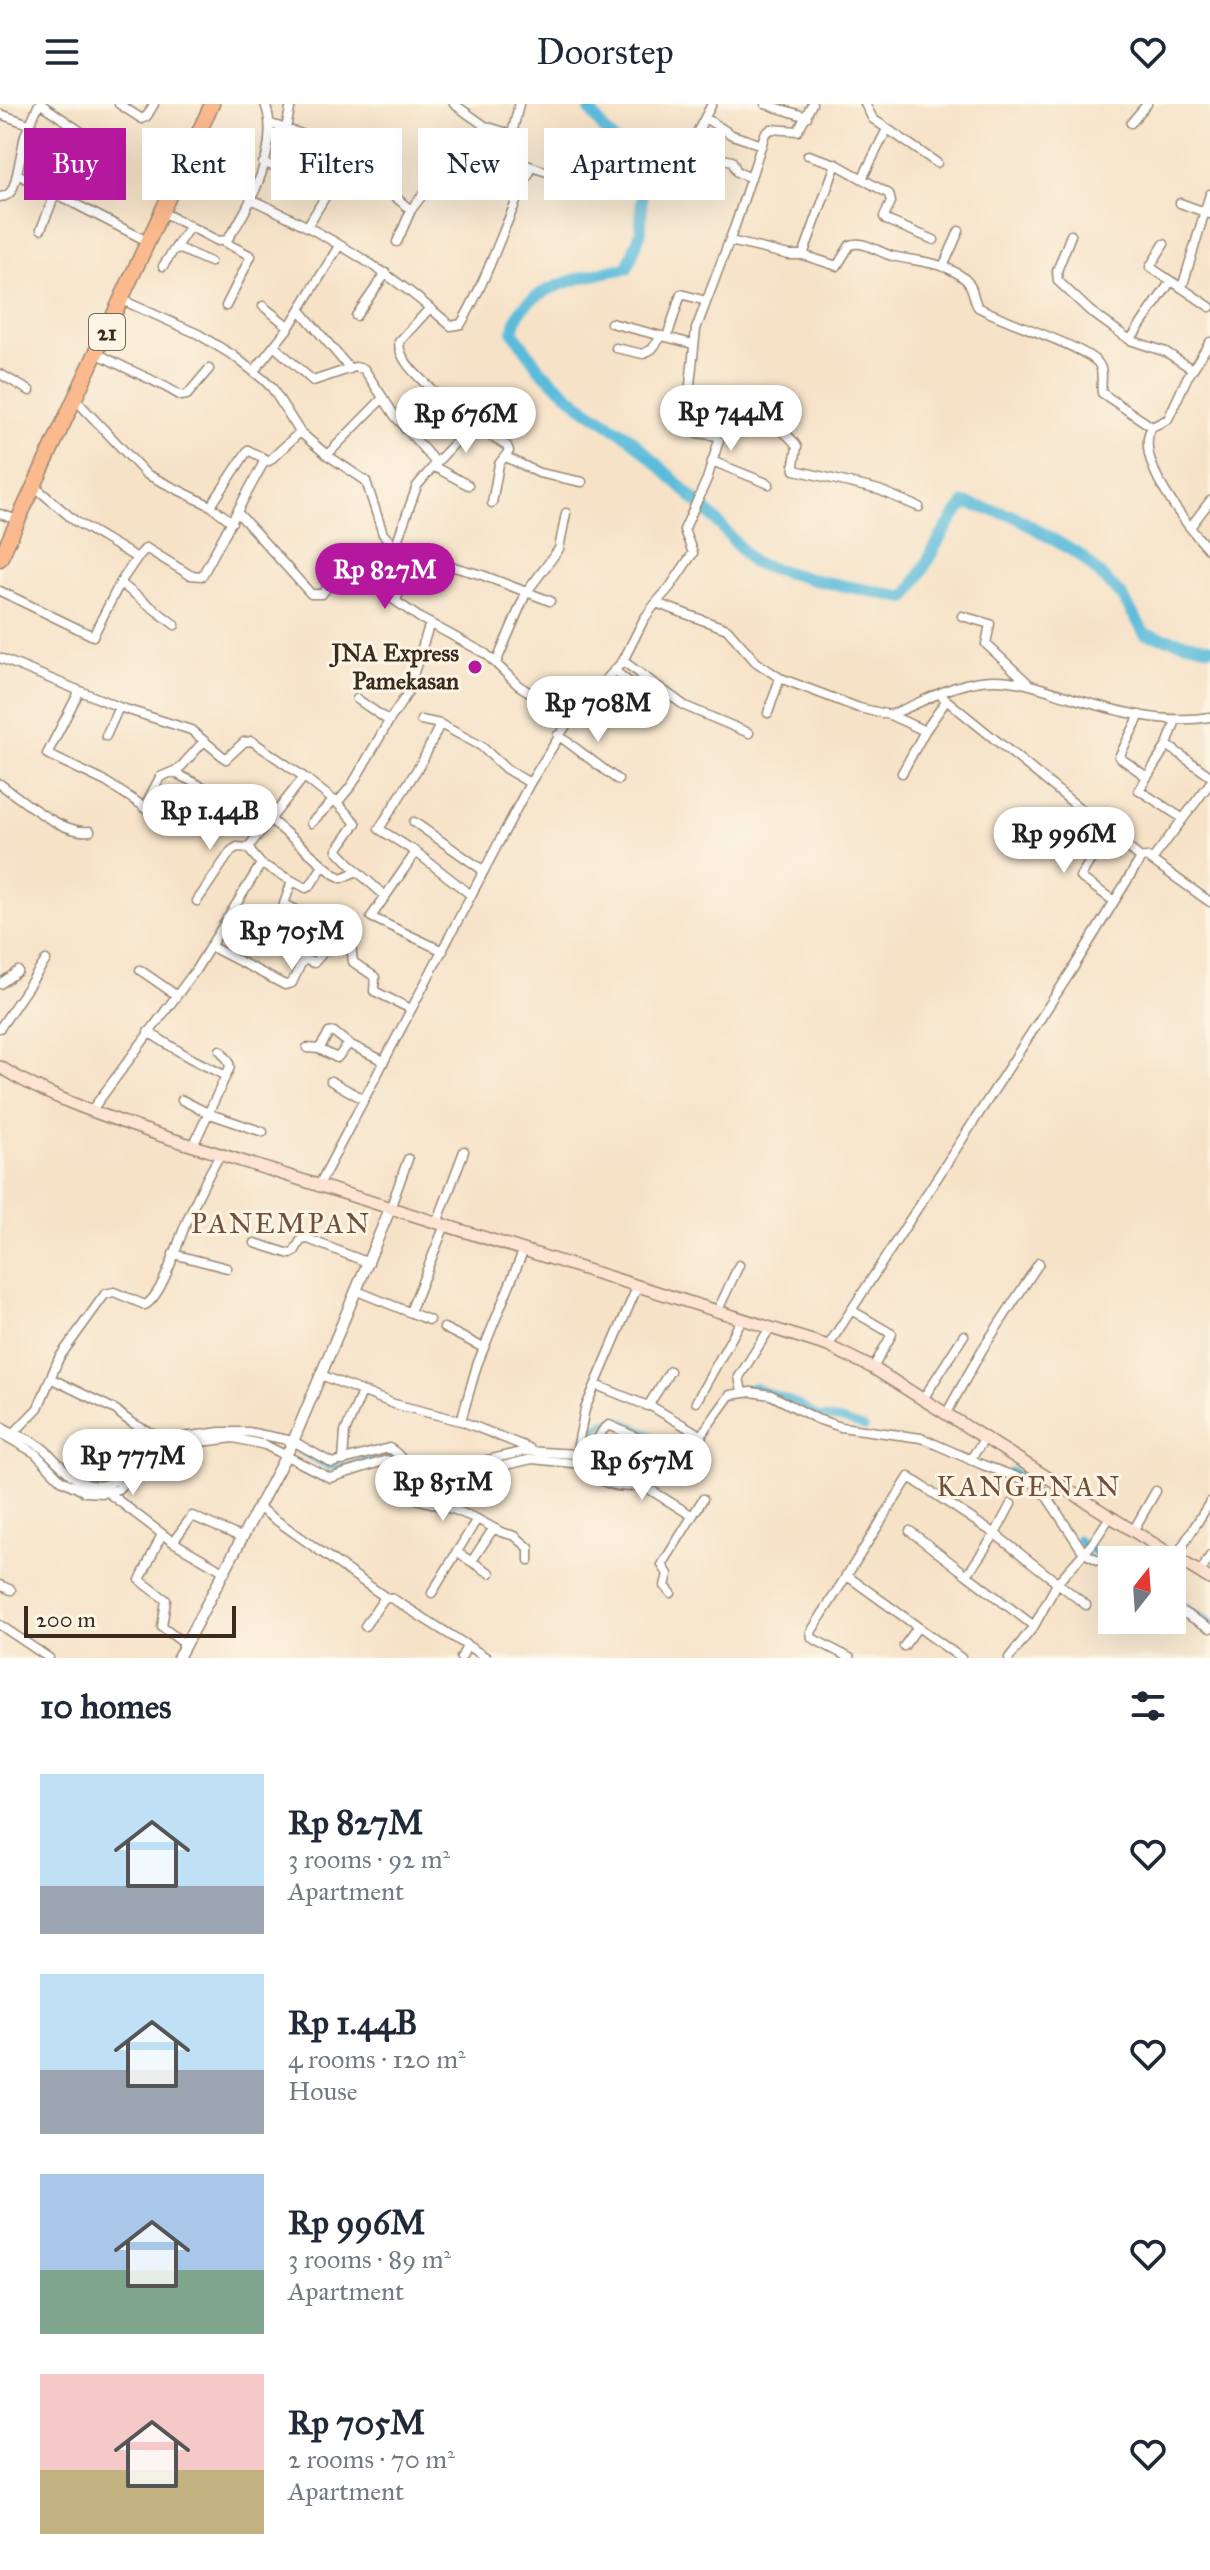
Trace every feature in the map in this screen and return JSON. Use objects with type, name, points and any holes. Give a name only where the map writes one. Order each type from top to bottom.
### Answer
[{"type":"highway","name":"21","points":[[0,559],[9,517],[34,486],[122,300],[201,104]]},
{"type":"highway","name":"21","points":[[0,537],[145,240],[162,212],[212,104]]},
{"type":"main road","points":[[0,1067],[91,1111],[193,1146],[828,1346],[873,1368],[985,1438],[1052,1494],[1110,1517],[1156,1546]]},
{"type":"main road","points":[[1186,1565],[1205,1576]]},
{"type":"street","points":[[0,197],[11,192],[22,143],[40,104],[75,128]]},
{"type":"street","points":[[119,104],[142,119],[154,104]]},
{"type":"street","points":[[255,193],[271,124],[265,104]]},
{"type":"street","points":[[286,128],[291,104]]},
{"type":"street","points":[[454,104],[481,124],[493,128]]},
{"type":"street","points":[[513,128],[519,104]]},
{"type":"street","points":[[712,104],[693,140],[695,150],[732,161],[737,172],[751,178]]},
{"type":"street","points":[[765,104],[807,117]]},
{"type":"street","points":[[318,1187],[558,735],[623,661],[644,619],[693,553],[684,532],[703,487],[718,438],[686,432],[693,344],[769,130],[796,132],[802,128],[812,104]]},
{"type":"street","points":[[865,104],[869,115],[937,163]]},
{"type":"street","points":[[1131,123],[1147,104]]},
{"type":"street","points":[[0,114],[29,124]]},
{"type":"street","points":[[705,118],[737,137],[762,145]]},
{"type":"street","points":[[271,124],[283,128]]},
{"type":"street","points":[[863,177],[887,129]]},
{"type":"street","points":[[808,155],[863,177],[891,196],[884,216],[886,220],[934,240]]},
{"type":"street","points":[[263,163],[271,165]]},
{"type":"street","points":[[803,255],[836,164]]},
{"type":"street","points":[[528,167],[544,171]]},
{"type":"street","points":[[224,242],[253,200],[386,273],[456,327],[461,324],[499,247],[514,203],[532,168]]},
{"type":"street","points":[[17,174],[24,178]]},
{"type":"street","points":[[1182,288],[1210,194]]},
{"type":"street","points":[[41,229],[53,200]]},
{"type":"street","points":[[65,200],[145,240]]},
{"type":"street","points":[[307,227],[323,200]]},
{"type":"street","points":[[396,200],[411,210]]},
{"type":"street","points":[[397,242],[419,200]]},
{"type":"street","points":[[1180,203],[1207,212]]},
{"type":"street","points":[[162,212],[251,256],[226,306]]},
{"type":"street","points":[[163,266],[190,226]]},
{"type":"street","points":[[943,267],[959,231]]},
{"type":"street","points":[[1071,235],[1057,271],[1057,280],[1090,311],[1130,340],[1166,352],[1192,369]]},
{"type":"street","points":[[730,241],[789,255],[803,255],[837,266],[848,247],[857,243],[943,267],[967,281],[978,307],[1098,362],[1102,370],[1102,393],[1152,427]]},
{"type":"street","points":[[1164,244],[1150,267],[1210,307]]},
{"type":"street","points":[[254,371],[289,327],[339,246]]},
{"type":"street","points":[[176,247],[210,262]]},
{"type":"street","points":[[356,316],[386,273]]},
{"type":"street","points":[[1130,340],[1171,281]]},
{"type":"street","points":[[616,348],[643,354],[664,337],[681,294],[706,301]]},
{"type":"street","points":[[122,300],[198,334],[254,371],[272,388],[300,432],[366,481],[383,534],[395,547],[550,601]]},
{"type":"street","points":[[263,306],[289,327]]},
{"type":"street","points":[[430,308],[398,345],[406,362],[431,389],[472,425],[509,449],[498,468],[492,503]]},
{"type":"street","points":[[300,310],[350,369]]},
{"type":"street","points":[[611,323],[693,344]]},
{"type":"street","points":[[1210,342],[1192,369],[1168,419],[1152,427],[1147,441],[1154,468],[1170,501],[1210,551]]},
{"type":"street","points":[[275,347],[313,381],[357,366],[364,369],[405,429],[434,464],[468,485]]},
{"type":"street","points":[[97,353],[163,384],[181,396],[186,396],[209,369]]},
{"type":"street","points":[[0,374],[30,391]]},
{"type":"street","points":[[405,429],[431,389]]},
{"type":"street","points":[[327,455],[383,398]]},
{"type":"street","points":[[75,399],[146,474],[211,506],[232,522]]},
{"type":"street","points":[[686,410],[725,421],[735,411],[780,430],[795,443],[795,470],[879,490],[919,507]]},
{"type":"street","points":[[395,547],[417,486],[472,425]]},
{"type":"street","points":[[211,506],[247,451],[270,460],[300,432]]},
{"type":"street","points":[[506,457],[532,471],[582,482]]},
{"type":"street","points":[[0,591],[93,636],[120,583],[146,548],[190,575],[201,577],[265,460]]},
{"type":"street","points":[[712,461],[769,484]]},
{"type":"street","points":[[34,486],[75,521],[137,558]]},
{"type":"street","points":[[1191,526],[1210,501]]},
{"type":"street","points":[[238,513],[311,594],[322,594],[338,571],[345,568],[430,623],[471,644],[518,685],[570,719]]},
{"type":"street","points":[[496,663],[526,593],[559,549],[566,513]]},
{"type":"street","points":[[396,600],[415,556]]},
{"type":"street","points":[[120,583],[175,625]]},
{"type":"street","points":[[656,603],[727,629],[756,662],[780,678],[859,708],[890,715],[925,731]]},
{"type":"street","points":[[962,616],[990,624],[987,646],[1030,685]]},
{"type":"street","points":[[311,823],[352,785],[407,694],[430,623]]},
{"type":"street","points":[[0,658],[79,692],[182,727],[227,759],[244,742],[251,740],[304,777],[356,823],[337,851],[385,896]]},
{"type":"street","points":[[623,661],[685,706],[749,733]]},
{"type":"street","points":[[614,670],[634,686],[644,677]]},
{"type":"street","points":[[768,713],[780,678]]},
{"type":"street","points":[[890,715],[939,694],[993,680],[1030,685],[1140,715],[1176,720],[1210,717]]},
{"type":"street","points":[[79,692],[47,754],[106,782],[165,820]]},
{"type":"street","points":[[939,694],[1141,858]]},
{"type":"street","points":[[357,699],[389,721]]},
{"type":"street","points":[[902,773],[946,701]]},
{"type":"street","points":[[106,736],[119,707]]},
{"type":"street","points":[[1140,715],[1119,757],[1147,777]]},
{"type":"street","points":[[421,720],[440,724],[487,749],[506,769],[530,783]]},
{"type":"street","points":[[1176,720],[1167,745],[1139,792],[1182,818]]},
{"type":"street","points":[[440,724],[423,760],[379,828],[471,895]]},
{"type":"street","points":[[558,735],[618,780]]},
{"type":"street","points":[[144,808],[160,777],[179,769],[204,741]]},
{"type":"street","points":[[1167,745],[1210,776]]},
{"type":"street","points":[[173,772],[211,791],[259,834]]},
{"type":"street","points":[[250,848],[304,777]]},
{"type":"street","points":[[1152,860],[1210,783]]},
{"type":"street","points":[[0,784],[62,826],[78,832],[90,831]]},
{"type":"street","points":[[271,820],[340,877],[357,871]]},
{"type":"street","points":[[414,822],[484,871]]},
{"type":"street","points":[[1108,832],[1080,877],[1114,901]]},
{"type":"street","points":[[197,901],[231,851],[239,847],[250,848]]},
{"type":"street","points":[[250,848],[261,864],[308,888],[323,866]]},
{"type":"street","points":[[416,852],[372,912],[372,918],[443,951]]},
{"type":"street","points":[[828,1346],[1141,858],[1145,856],[1152,860],[1210,902]]},
{"type":"street","points":[[91,1111],[210,946],[261,864]]},
{"type":"street","points":[[292,881],[284,904],[347,937],[354,963],[375,977],[374,991],[411,1009]]},
{"type":"street","points":[[227,918],[316,963],[333,928]]},
{"type":"street","points":[[210,946],[285,985],[292,983],[303,959]]},
{"type":"street","points":[[0,1028],[46,960]]},
{"type":"street","points":[[140,970],[176,995]]},
{"type":"street","points":[[0,984],[18,971]]},
{"type":"street","points":[[148,1032],[226,1076]]},
{"type":"street","points":[[319,1049],[330,1032],[336,1033],[349,1044],[384,1061]]},
{"type":"street","points":[[307,1048],[319,1049],[337,1058],[349,1044]]},
{"type":"street","points":[[193,1146],[230,1063],[220,1050]]},
{"type":"street","points":[[331,1081],[363,1099]]},
{"type":"street","points":[[182,1100],[207,1113],[263,1132]]},
{"type":"street","points":[[410,1312],[464,1151]]},
{"type":"street","points":[[12,1436],[34,1413],[59,1358],[105,1294],[114,1292],[148,1304],[161,1284],[189,1216],[220,1155]]},
{"type":"street","points":[[178,1658],[290,1448],[369,1263],[408,1159]]},
{"type":"street","points":[[255,1243],[290,1254],[301,1240],[308,1239],[369,1263]]},
{"type":"street","points":[[461,1421],[484,1348],[524,1249]]},
{"type":"street","points":[[173,1254],[227,1268]]},
{"type":"street","points":[[946,1414],[982,1350],[1039,1263]]},
{"type":"street","points":[[718,1310],[739,1265]]},
{"type":"street","points":[[579,1459],[582,1417],[638,1285]]},
{"type":"street","points":[[357,1291],[429,1320]]},
{"type":"street","points":[[851,1310],[892,1334],[873,1368]]},
{"type":"street","points":[[696,1402],[742,1319]]},
{"type":"street","points":[[444,1328],[484,1348]]},
{"type":"street","points":[[741,1389],[740,1375],[770,1328]]},
{"type":"street","points":[[923,1399],[964,1335]]},
{"type":"street","points":[[649,1405],[670,1371]]},
{"type":"street","points":[[321,1375],[394,1404],[461,1421],[534,1450],[579,1459],[612,1485],[625,1488],[644,1486],[686,1461],[699,1434],[730,1395],[741,1389],[777,1397],[817,1419],[841,1427],[921,1438],[972,1458],[1029,1474],[1040,1488],[1052,1494],[1088,1549],[1098,1556]]},
{"type":"street","points":[[52,1379],[116,1410],[142,1430],[161,1438]]},
{"type":"street","points":[[596,1385],[649,1405],[699,1434]]},
{"type":"street","points":[[343,1461],[346,1427],[362,1392]]},
{"type":"street","points":[[0,1425],[12,1436]]},
{"type":"street","points":[[579,1459],[609,1425],[671,1453],[686,1456]]},
{"type":"street","points":[[104,1490],[122,1486],[149,1449],[244,1431],[328,1462],[389,1448],[396,1451],[415,1481]]},
{"type":"street","points":[[0,1433],[43,1449],[75,1480],[104,1490],[173,1542],[225,1572]]},
{"type":"street","points":[[104,1490],[115,1481],[139,1446],[161,1438],[248,1439],[290,1448],[330,1478],[387,1460],[415,1481],[433,1503],[519,1539],[531,1551],[529,1560]]},
{"type":"street","points":[[972,1458],[985,1438]]},
{"type":"street","points":[[415,1481],[534,1450]]},
{"type":"street","points":[[415,1481],[532,1459],[579,1459]]},
{"type":"street","points":[[850,1658],[810,1635],[909,1477],[995,1534],[1086,1605]]},
{"type":"street","points":[[644,1486],[691,1515]]},
{"type":"street","points":[[1133,1531],[1156,1491]]},
{"type":"street","points":[[671,1593],[665,1586],[668,1574],[662,1565],[703,1499]]},
{"type":"street","points":[[1182,1546],[1210,1502]]},
{"type":"street","points":[[967,1575],[1011,1504]]},
{"type":"street","points":[[259,1508],[385,1597],[487,1658]]},
{"type":"street","points":[[173,1542],[192,1516],[243,1538]]},
{"type":"street","points":[[1009,1658],[1034,1626],[1058,1582],[1088,1549],[1110,1517]]},
{"type":"street","points":[[432,1593],[477,1519]]},
{"type":"street","points":[[472,1561],[493,1529]]},
{"type":"street","points":[[910,1531],[1034,1626]]},
{"type":"street","points":[[162,1534],[140,1580],[166,1600],[162,1627],[185,1644]]},
{"type":"street","points":[[456,1552],[490,1573]]},
{"type":"street","points":[[1205,1576],[1210,1556]]},
{"type":"street","points":[[846,1575],[961,1658]]},
{"type":"street","points":[[0,1585],[11,1590]]},
{"type":"street","points":[[365,1626],[385,1597]]},
{"type":"street","points":[[1186,1614],[1210,1628]]},
{"type":"street","points":[[0,1625],[49,1658]]},
{"type":"street","points":[[904,1646],[918,1627]]},
{"type":"street","points":[[461,1658],[467,1646]]},
{"type":"street","points":[[25,1658],[31,1647]]},
{"type":"waterway","points":[[590,104],[590,110],[607,134],[626,151],[642,176],[641,232],[627,268],[567,282],[538,295],[519,314],[513,332],[540,370],[580,405],[630,438],[716,520],[753,563],[810,579],[906,598],[941,537],[965,503],[1014,516],[1081,556],[1122,596],[1145,634],[1210,648]]},
{"type":"waterway","points":[[728,1394],[753,1386],[795,1402],[818,1416],[865,1428]]},
{"type":"waterway","points":[[576,1459],[599,1426],[612,1421],[632,1425],[680,1452],[691,1446]]},
{"type":"waterway","points":[[287,1444],[329,1467],[349,1466],[382,1453],[394,1458],[409,1476]]},
{"type":"waterway","points":[[447,1475],[529,1456]]},
{"type":"waterway","points":[[117,1484],[133,1462]]},
{"type":"waterway","points":[[1011,1471],[1044,1485],[1049,1495]]},
{"type":"waterway","points":[[1078,1539],[1098,1555]]},
{"type":"waterway","points":[[1186,1607],[1210,1622]]},
{"type":"place","name":"JNA Express Pamekasan","points":[[475,667]]},
{"type":"district","name":"PANEMPAN","points":[[281,1223]]},
{"type":"district","name":"KANGENAN","points":[[1029,1486]]}]
